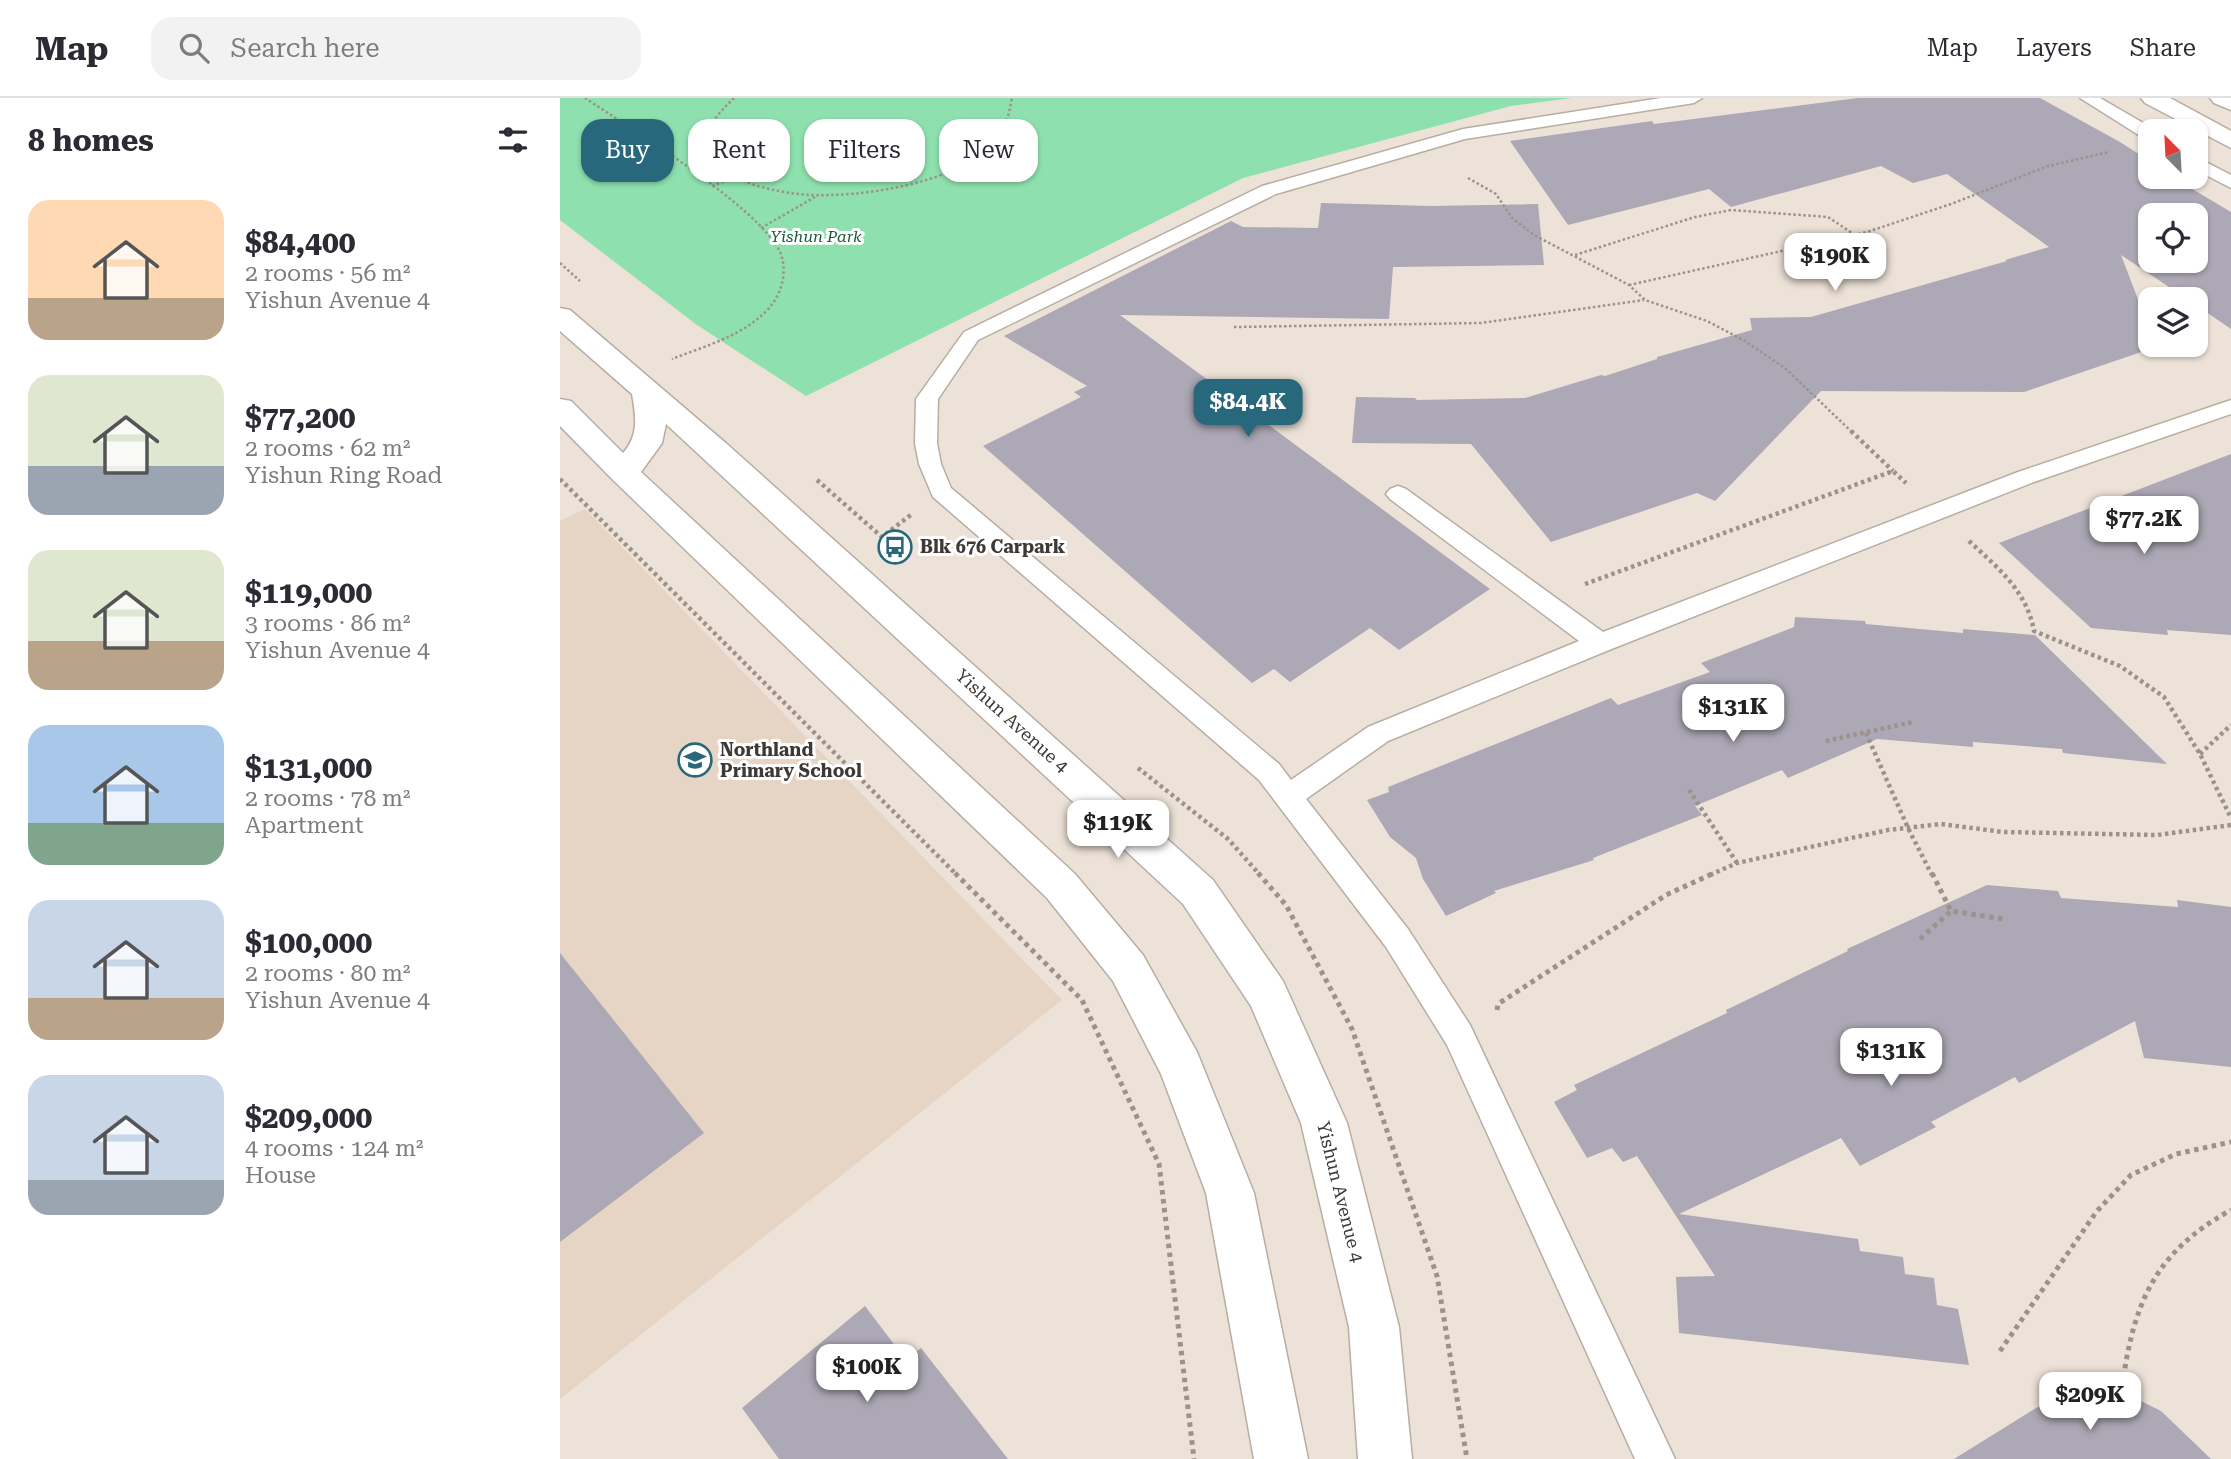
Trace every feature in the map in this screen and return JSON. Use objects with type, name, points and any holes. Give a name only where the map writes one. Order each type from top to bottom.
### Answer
[{"type":"street","points":[[2154,98],[2231,142]]},
{"type":"street","points":[[2222,98],[2231,103]]},
{"type":"street","name":"Yishun Avenue 4","points":[[560,316],[646,390],[1198,891],[1268,995],[1324,1123],[1374,1327],[1385,1459]]},
{"type":"street","points":[[623,472],[648,444],[653,428],[646,390]]},
{"type":"street","points":[[560,408],[623,472],[1061,886],[1128,968],[1181,1067],[1230,1193],[1281,1459]]},
{"type":"lane","points":[[1655,1459],[1459,1035],[1397,938],[1269,772],[942,492],[930,464],[926,443],[927,399],[971,336],[1269,190],[1463,134],[1694,98]]},
{"type":"lane","points":[[2088,98],[2138,127]]},
{"type":"lane","points":[[2208,169],[2231,183]]},
{"type":"lane","points":[[1290,796],[1378,734],[1600,643],[2026,477],[2231,407]]},
{"type":"lane","points":[[1398,494],[1600,643]]},
{"type":"path","points":[[585,98],[712,187],[772,237],[780,252],[783,285],[770,308],[743,328],[672,360],[682,368]]},
{"type":"path","points":[[714,119],[734,98]]},
{"type":"path","points":[[743,182],[784,194],[816,196],[885,190],[948,171],[974,158],[993,143],[1006,128],[1013,113],[1012,98]]},
{"type":"path","points":[[1629,285],[1855,235],[1951,204],[2048,166],[2114,151]]},
{"type":"path","points":[[1468,178],[1496,194],[1512,218],[1534,234],[1629,285],[1645,300],[1707,321],[1745,341],[1786,369],[2006,575],[2033,614],[2034,631],[2120,666],[2164,697],[2200,754],[2231,818]]},
{"type":"path","points":[[712,187],[724,182]]},
{"type":"path","points":[[761,229],[816,196]]},
{"type":"path","points":[[1574,256],[1695,217],[1731,210],[1828,217],[1855,235]]},
{"type":"path","points":[[1234,327],[1481,323],[1645,300]]},
{"type":"path","points":[[1542,600],[1893,471]]},
{"type":"path","points":[[814,478],[882,537],[942,492]]},
{"type":"path","points":[[560,479],[1082,1000],[1159,1164],[1194,1459]]},
{"type":"path","points":[[1826,741],[1913,722]]},
{"type":"path","points":[[2200,754],[2231,725]]},
{"type":"path","points":[[1866,733],[1908,828],[1951,911]]},
{"type":"path","points":[[1689,790],[1737,863]]},
{"type":"path","points":[[1496,1017],[1498,1004],[1622,922],[1666,895],[1737,863],[1908,828],[1941,824],[2003,832],[2157,835],[2231,825]]},
{"type":"path","points":[[1951,911],[2004,919]]},
{"type":"path","points":[[1920,939],[1951,911]]},
{"type":"path","points":[[1352,1029],[1437,1276],[1467,1459]]},
{"type":"path","points":[[2000,1351],[2098,1211],[2131,1175],[2176,1154],[2231,1142]]},
{"type":"path","points":[[2121,1395],[2124,1356],[2139,1310],[2156,1272],[2179,1245],[2204,1222],[2231,1210]]},
{"type":"shaded area","name":"Northland Primary School","points":[[585,509],[1062,1000],[560,1399],[560,521]]},
{"type":"green space","name":"Yishun Park","points":[[560,98],[1572,98],[1511,106],[1243,178],[806,396],[697,325],[560,220]]},
{"type":"building","points":[[1858,98],[2040,98],[2138,154],[2138,189],[2192,189],[2231,212],[2231,329],[2208,313],[2208,287],[2169,287],[2148,273],[2208,273],[2208,203],[2138,203],[2138,266],[2121,255],[2138,299],[2138,353],[2024,392],[1821,391],[1715,501],[1697,493],[1551,542],[1471,444],[1352,443],[1356,397],[1417,400],[1525,398],[1752,330],[1750,318],[1811,317],[2049,247],[1947,174],[1913,183],[1881,166],[1731,207],[1709,189],[1568,225],[1510,141],[1652,121],[1654,124]]},
{"type":"building","points":[[1321,203],[1432,206],[1538,204],[1544,265],[1393,267],[1389,319],[1120,315],[1490,589],[1399,650],[1370,628],[1290,682],[1274,669],[1252,683],[983,446],[1081,397],[1074,392],[1087,386],[1004,336],[1231,221],[1243,227],[1318,228]]},
{"type":"building","points":[[2231,454],[2231,635],[2167,630],[2168,635],[2091,628],[1999,543]]},
{"type":"building","points":[[1795,617],[1865,621],[1866,624],[1963,633],[1963,629],[2035,635],[2167,764],[2063,753],[2062,749],[1973,742],[1973,747],[1877,739],[1788,778],[1782,770],[1695,806],[1702,815],[1593,858],[1594,860],[1494,891],[1496,893],[1446,916],[1423,879],[1416,858],[1390,837],[1367,800],[1389,792],[1388,787],[1611,698],[1618,705],[1710,672],[1701,663],[1794,627]]},
{"type":"building","points":[[1987,885],[2058,891],[2061,898],[2178,907],[2177,900],[2231,907],[2231,1067],[2144,1058],[2135,1021],[2019,1083],[2015,1077],[1931,1122],[1936,1127],[1860,1166],[1841,1138],[1679,1214],[1858,1239],[1860,1251],[1903,1257],[1905,1274],[1934,1278],[1937,1305],[1958,1309],[1969,1365],[1679,1333],[1676,1277],[1715,1276],[1637,1156],[1623,1162],[1612,1148],[1587,1158],[1554,1102],[1577,1090],[1574,1085],[1727,1013],[1726,1010],[1848,951],[1847,949]]},
{"type":"building","points":[[560,953],[704,1133],[560,1242]]},
{"type":"building","points":[[865,1306],[906,1360],[921,1348],[1008,1459],[779,1459],[742,1408]]},
{"type":"building","points":[[2077,1392],[2107,1392],[2135,1398],[2161,1411],[2211,1459],[1954,1459],[2036,1408]]},
{"type":"place","name":"Blk 676 Carpark","points":[[895,547]]},
{"type":"place","name":"Northland Primary School","points":[[695,760]]}]
